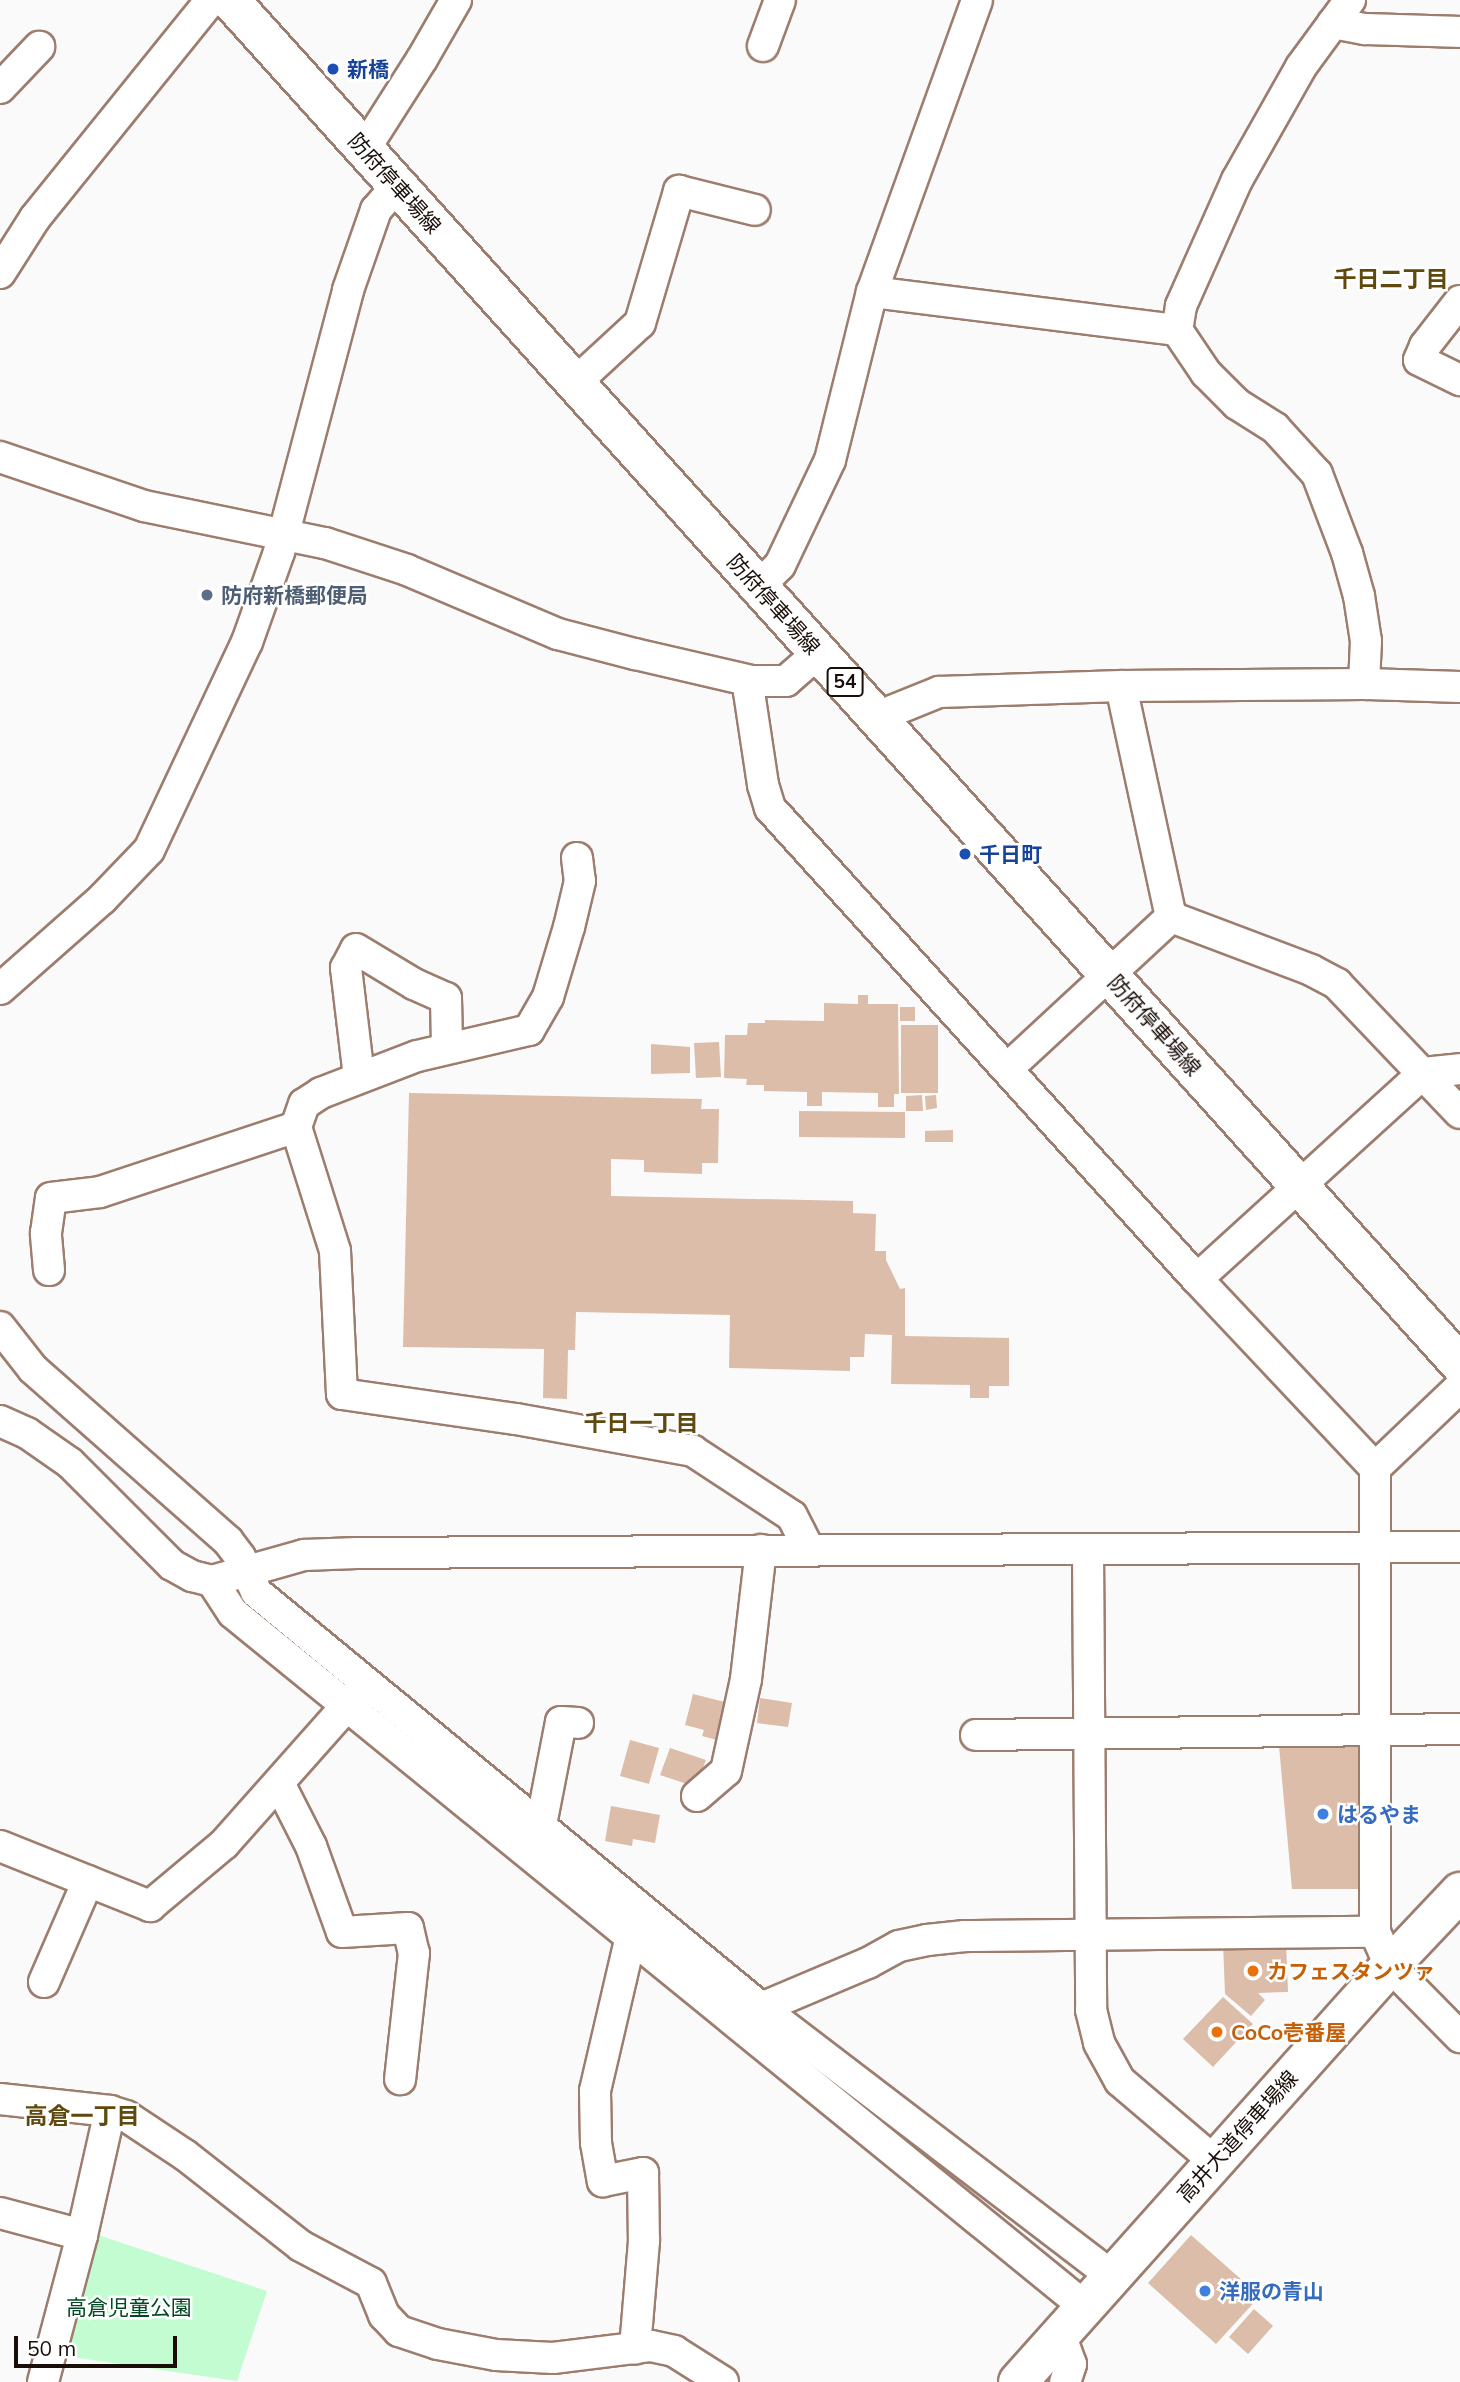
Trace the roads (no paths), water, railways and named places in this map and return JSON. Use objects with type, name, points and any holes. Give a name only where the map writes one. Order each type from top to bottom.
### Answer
[{"type":"main road","name":"防府停車場線","points":[[230,0],[1460,1364]]},
{"type":"main road","name":"高井大道停車場線","points":[[1018,2382],[1214,2161],[1382,1949],[1460,1892]]},
{"type":"street","points":[[0,273],[35,218],[211,0]]},
{"type":"street","points":[[364,150],[456,0]]},
{"type":"street","points":[[763,46],[780,0]]},
{"type":"street","points":[[758,587],[780,565],[830,460],[872,292],[978,0]]},
{"type":"street","points":[[1364,684],[1366,641],[1359,596],[1347,553],[1317,474],[1275,428],[1237,404],[1206,373],[1177,330],[1181,306],[1237,180],[1301,67],[1342,11],[1365,29],[1460,32]]},
{"type":"street","points":[[0,88],[39,47]]},
{"type":"street","points":[[0,989],[102,899],[149,850],[247,642],[283,534],[348,290],[376,209],[397,186]]},
{"type":"street","points":[[576,382],[639,323],[679,191],[755,211]]},
{"type":"street","points":[[872,292],[1177,330]]},
{"type":"street","points":[[1460,301],[1425,346],[1419,360],[1460,380]]},
{"type":"street","points":[[0,457],[144,506],[325,543],[407,570],[558,634],[751,681],[786,681],[818,653]]},
{"type":"street","points":[[751,681],[749,692],[763,785],[770,808],[1197,1279],[1375,1468],[1375,1730],[1382,1949],[1460,2037]]},
{"type":"street","points":[[877,718],[939,692],[1121,686],[1364,684],[1460,687]]},
{"type":"street","points":[[1121,686],[1171,917]]},
{"type":"street","points":[[577,858],[580,881],[569,927],[548,997],[529,1030],[447,1047],[359,1077],[321,1093],[304,1104],[296,1127],[335,1251],[342,1394],[503,1417],[693,1451],[792,1516],[809,1549]]},
{"type":"street","points":[[1008,1068],[1171,917]]},
{"type":"street","points":[[1171,917],[1311,970],[1338,984],[1460,1113]]},
{"type":"street","points":[[359,1077],[346,968],[356,949],[414,984],[446,998],[447,1047]]},
{"type":"street","points":[[1197,1279],[1423,1073],[1460,1069]]},
{"type":"street","points":[[49,1270],[47,1233],[51,1198],[100,1192],[296,1127]]},
{"type":"street","points":[[0,1327],[33,1369],[228,1541],[256,1592],[357,1695],[631,1936],[747,2014],[1112,2276]]},
{"type":"street","points":[[1375,1468],[1460,1387]]},
{"type":"street","points":[[0,1421],[27,1433],[70,1463],[172,1565],[192,1576],[212,1581],[304,1555],[1460,1546]]},
{"type":"street","points":[[698,1796],[726,1771],[746,1679],[761,1550]]},
{"type":"street","points":[[1088,1550],[1088,1936],[1091,2010],[1099,2043],[1120,2081],[1214,2161]]},
{"type":"street","points":[[212,1581],[233,1613],[357,1695],[541,1825],[1073,2320],[1071,2364],[1065,2382]]},
{"type":"street","points":[[0,1846],[150,1906],[224,1844],[357,1695]]},
{"type":"street","points":[[541,1825],[561,1722],[579,1723]]},
{"type":"street","points":[[976,1735],[1460,1729]]},
{"type":"street","points":[[279,1783],[312,1846],[342,1931],[408,1928],[414,1953],[400,2079]]},
{"type":"street","points":[[44,1982],[88,1881]]},
{"type":"street","points":[[631,1936],[595,2091],[596,2143],[603,2181],[643,2173],[644,2241],[635,2348]]},
{"type":"street","points":[[747,2014],[846,1973],[899,1946],[965,1936],[1088,1936],[1382,1949]]},
{"type":"street","points":[[0,2099],[110,2111],[126,2116],[185,2155],[301,2246],[371,2283],[384,2315],[398,2331],[438,2344],[496,2354],[553,2358],[651,2346],[674,2350],[723,2382]]},
{"type":"street","points":[[43,2382],[82,2235],[110,2111]]},
{"type":"street","points":[[0,2213],[82,2235]]},
{"type":"place","name":"新橋","points":[[333,69]]},
{"type":"place","name":"防府新橋郵便局","points":[[207,595]]},
{"type":"place","name":"千日町","points":[[965,854]]},
{"type":"place","name":"はるやま","points":[[1323,1814]]},
{"type":"place","name":"カフェスタンツァ","points":[[1253,1971]]},
{"type":"place","name":"CoCo壱番屋","points":[[1217,2032]]},
{"type":"place","name":"洋服の青山","points":[[1205,2291]]},
{"type":"district","name":"千日二丁目","points":[[1391,279]]},
{"type":"district","name":"千日一丁目","points":[[641,1423]]},
{"type":"district","name":"高倉一丁目","points":[[82,2116]]},
{"type":"park label","name":"高倉児童公園","points":[[129,2307]]}]
